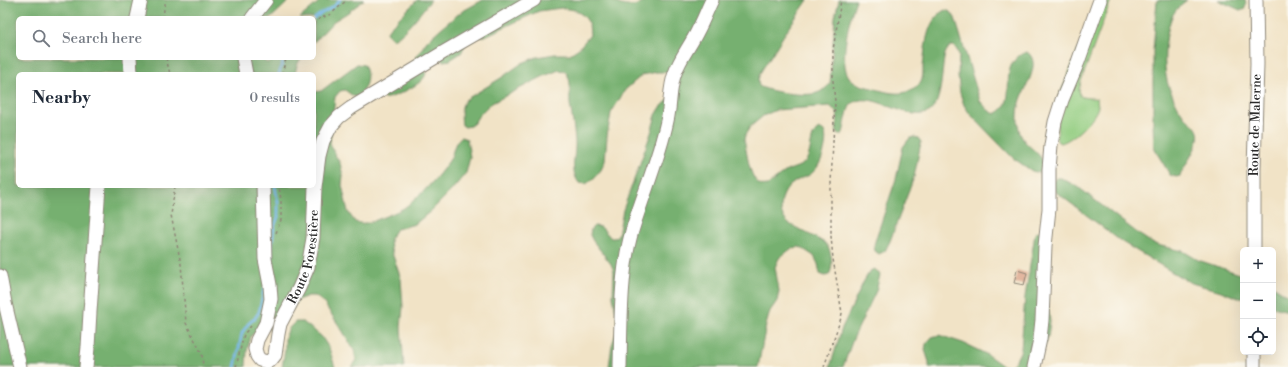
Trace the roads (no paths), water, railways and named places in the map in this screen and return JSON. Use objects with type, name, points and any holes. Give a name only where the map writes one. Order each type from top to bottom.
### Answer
[{"type":"street","points":[[137,16],[141,0]]},
{"type":"street","points":[[254,16],[266,0]]},
{"type":"street","name":"Route Forestière","points":[[316,179],[319,156],[323,141],[331,126],[340,117],[351,108],[534,0]]},
{"type":"street","points":[[620,367],[621,320],[625,263],[632,232],[668,120],[674,73],[689,44],[698,31],[712,0]]},
{"type":"street","points":[[1034,367],[1039,346],[1042,320],[1045,246],[1049,209],[1049,169],[1051,145],[1062,100],[1078,62],[1100,0]]},
{"type":"street","name":"Route de Malerne","points":[[1254,247],[1254,170],[1257,64],[1256,0]]},
{"type":"street","points":[[130,60],[131,72]]},
{"type":"street","points":[[244,60],[246,72]]},
{"type":"street","points":[[86,367],[98,188]]},
{"type":"street","name":"Route Forestière","points":[[263,188],[265,258],[271,299],[266,323],[257,340],[255,349],[262,364],[274,358],[277,350],[280,324],[308,267],[312,248],[315,188]]},
{"type":"street","points":[[0,276],[20,367]]},
{"type":"street","points":[[1254,355],[1254,367]]},
{"type":"waterway","points":[[316,17],[334,6],[340,0]]},
{"type":"waterway","points":[[280,72],[283,60]]},
{"type":"waterway","points":[[272,263],[271,252],[274,227],[278,217],[278,202],[275,188]]},
{"type":"waterway","points":[[235,367],[242,333],[259,312],[264,289]]}]
